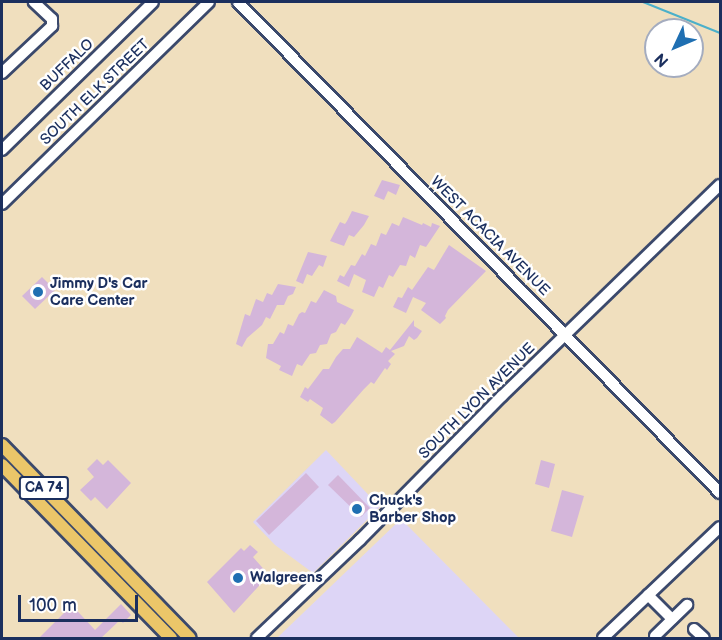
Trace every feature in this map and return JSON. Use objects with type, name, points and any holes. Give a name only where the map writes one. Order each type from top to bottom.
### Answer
[{"type":"main road","name":"CA 74","points":[[2,445],[190,639]]},
{"type":"main road","points":[[2,455],[59,512],[86,531]]},
{"type":"main road","points":[[2,465],[171,639]]},
{"type":"street","points":[[2,73],[52,26],[52,19],[34,2]]},
{"type":"street","name":"BUFFALO","points":[[2,150],[153,2]]},
{"type":"street","name":"SOUTH ELK STREET","points":[[2,203],[209,2]]},
{"type":"street","name":"WEST ACACIA AVENUE","points":[[238,2],[720,493]]},
{"type":"street","name":"SOUTH LYON AVENUE","points":[[257,639],[720,185]]},
{"type":"street","points":[[603,639],[720,527]]},
{"type":"street","points":[[648,595],[672,619]]},
{"type":"street","points":[[655,636],[687,605]]},
{"type":"street","points":[[694,629],[704,639]]},
{"type":"shaded area","points":[[326,450],[380,507],[313,573],[275,545],[253,522]]},
{"type":"shaded area","points":[[401,519],[519,638],[277,638]]},
{"type":"building","points":[[382,180],[400,185],[396,195],[388,191],[384,200],[374,196]]},
{"type":"building","points":[[352,211],[369,216],[364,225],[354,237],[349,235],[344,246],[330,241],[340,222],[345,224]]},
{"type":"building","points":[[403,217],[422,225],[423,223],[431,227],[432,223],[440,226],[426,247],[420,245],[415,258],[410,255],[406,266],[400,265],[393,277],[389,275],[383,288],[379,286],[374,297],[362,292],[366,280],[354,274],[349,287],[337,281],[340,275],[344,277],[351,265],[355,266],[362,254],[365,256],[371,244],[376,246],[381,233],[386,235],[392,223],[399,226]]},
{"type":"building","points":[[449,245],[486,271],[448,310],[446,318],[440,324],[421,310],[426,303],[413,297],[406,313],[393,307],[398,297],[402,298],[408,287],[412,290],[428,267],[434,270]]},
{"type":"building","points":[[308,252],[327,256],[323,267],[319,265],[312,276],[307,274],[303,284],[296,281]]},
{"type":"building","points":[[42,277],[55,290],[35,309],[22,296]]},
{"type":"building","points":[[278,284],[296,287],[284,305],[277,305],[270,319],[266,317],[262,325],[247,338],[242,347],[236,344],[245,314],[250,316],[256,299],[263,302],[267,293],[272,295]]},
{"type":"building","points":[[324,290],[336,296],[337,302],[354,310],[351,316],[345,325],[341,323],[336,332],[331,334],[327,344],[320,345],[316,353],[310,354],[302,366],[297,364],[292,376],[279,370],[281,366],[266,358],[268,344],[273,344],[280,332],[284,334],[288,324],[293,326],[299,314],[305,313],[311,301],[316,303]]},
{"type":"building","points":[[414,320],[414,326],[422,331],[417,338],[414,340],[409,336],[404,346],[391,351],[395,354],[388,361],[391,364],[387,370],[385,368],[374,384],[371,382],[364,389],[335,422],[332,424],[320,415],[323,408],[310,399],[308,402],[300,397],[305,387],[308,389],[323,369],[329,369],[343,349],[350,349],[357,337],[382,353],[386,347],[390,350]]},
{"type":"building","points":[[97,459],[103,465],[108,460],[131,483],[107,509],[95,497],[91,501],[80,490],[94,477],[87,469]]},
{"type":"building","points":[[541,460],[555,464],[549,488],[535,484]]},
{"type":"building","points":[[306,473],[319,487],[269,535],[256,521]]},
{"type":"building","points":[[338,475],[370,508],[361,517],[328,485]]},
{"type":"building","points":[[562,490],[584,496],[572,537],[551,531]]},
{"type":"building","name":"Walgreens","points":[[250,545],[258,552],[253,557],[269,575],[234,613],[207,582],[241,548],[244,551]]},
{"type":"building","points":[[68,601],[95,630],[121,604],[131,615],[123,623],[120,620],[100,639],[38,639],[67,610]]},
{"type":"waterway","points":[[643,2],[720,33]]},
{"type":"place","name":"Jimmy D's Car Care Center","points":[[38,292]]},
{"type":"place","name":"Chuck's Barber Shop","points":[[357,509]]},
{"type":"place","name":"Walgreens","points":[[238,578]]}]
